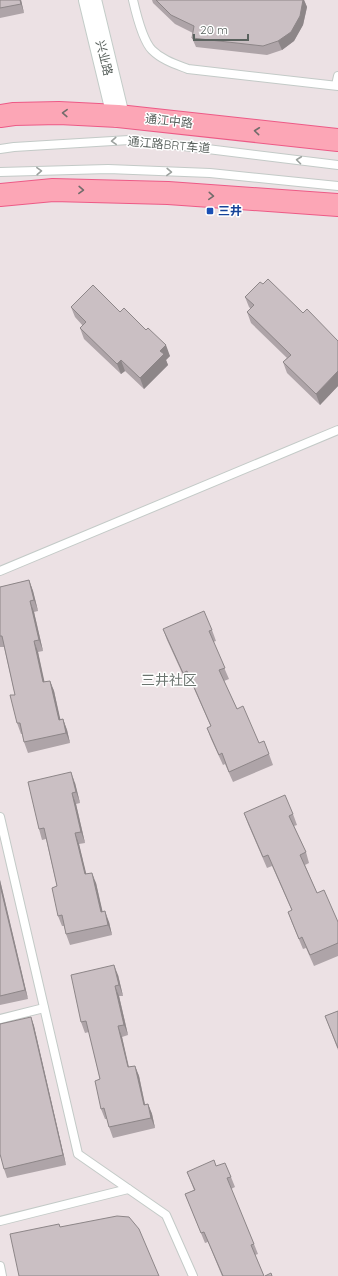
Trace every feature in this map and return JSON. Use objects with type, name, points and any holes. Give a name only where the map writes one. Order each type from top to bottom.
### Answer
[{"type":"main road","name":"通江中路","points":[[0,116],[14,114],[59,113],[118,116],[338,140]]},
{"type":"main road","points":[[0,195],[53,190],[161,192],[338,204]]},
{"type":"street","name":"兴业路","points":[[90,0],[118,116]]},
{"type":"lane","points":[[133,0],[140,28],[151,49],[168,62],[188,69],[337,86],[338,76]]},
{"type":"lane","name":"通江路BRT车道","points":[[0,149],[129,140],[338,165]]},
{"type":"lane","name":"通江路BRT车道","points":[[0,172],[108,169],[210,173],[338,186]]},
{"type":"lane","points":[[0,571],[338,430]]},
{"type":"lane","points":[[0,817],[3,844],[44,1008],[78,1154],[166,1215],[192,1276]]},
{"type":"lane","points":[[0,1019],[44,1008]]},
{"type":"lane","points":[[0,1221],[128,1189]]},
{"type":"lane","points":[[0,1266],[2,1276]]},
{"type":"building","points":[[0,0],[20,0],[21,4],[0,8]]},
{"type":"building","points":[[156,0],[303,0],[300,16],[291,32],[278,41],[263,46],[192,38],[194,26],[171,15]]},
{"type":"building","points":[[268,279],[303,313],[307,309],[338,341],[338,371],[316,394],[283,362],[291,355],[247,312],[254,305],[245,297],[260,282],[263,284]]},
{"type":"building","points":[[93,285],[120,312],[124,308],[146,330],[148,328],[166,345],[160,351],[164,354],[140,378],[121,360],[117,364],[80,328],[86,322],[71,307]]},
{"type":"building","points":[[29,580],[34,600],[30,601],[39,640],[34,641],[43,682],[50,681],[59,720],[63,719],[66,733],[24,742],[20,723],[17,723],[10,695],[15,695],[2,636],[0,636],[0,587]]},
{"type":"building","points":[[204,611],[212,630],[209,631],[225,668],[219,670],[237,709],[243,706],[259,743],[264,741],[269,754],[229,772],[222,753],[219,755],[207,728],[211,726],[187,671],[183,673],[163,629]]},
{"type":"building","points":[[71,772],[76,792],[72,793],[81,832],[75,833],[85,874],[92,873],[101,912],[105,911],[108,925],[66,934],[62,915],[58,916],[52,888],[57,886],[44,828],[39,829],[28,782]]},
{"type":"building","points":[[285,795],[293,814],[289,816],[306,852],[300,855],[317,893],[324,890],[338,922],[338,943],[310,955],[302,937],[299,939],[288,912],[292,910],[268,855],[263,857],[244,813]]},
{"type":"building","points":[[0,885],[25,990],[0,996]]},
{"type":"building","points":[[114,965],[119,985],[115,986],[124,1025],[118,1026],[128,1067],[135,1066],[144,1105],[148,1104],[151,1118],[109,1127],[104,1108],[101,1109],[95,1081],[100,1079],[86,1021],[81,1022],[71,975]]},
{"type":"building","points":[[338,1011],[338,1048],[325,1016]]},
{"type":"building","points":[[31,1017],[63,1155],[4,1169],[0,1154],[0,1024]]},
{"type":"building","points":[[214,1160],[216,1166],[225,1163],[231,1177],[227,1178],[254,1244],[251,1245],[264,1276],[223,1276],[204,1232],[201,1233],[185,1194],[195,1190],[187,1172]]},
{"type":"building","points":[[117,1216],[129,1217],[139,1229],[159,1276],[19,1276],[10,1234],[59,1224],[60,1227]]},
{"type":"building","points":[[271,1273],[272,1276],[265,1276]]},
{"type":"place","name":"三井","points":[[210,211]]},
{"type":"district","name":"三井社区","points":[[169,680]]}]
